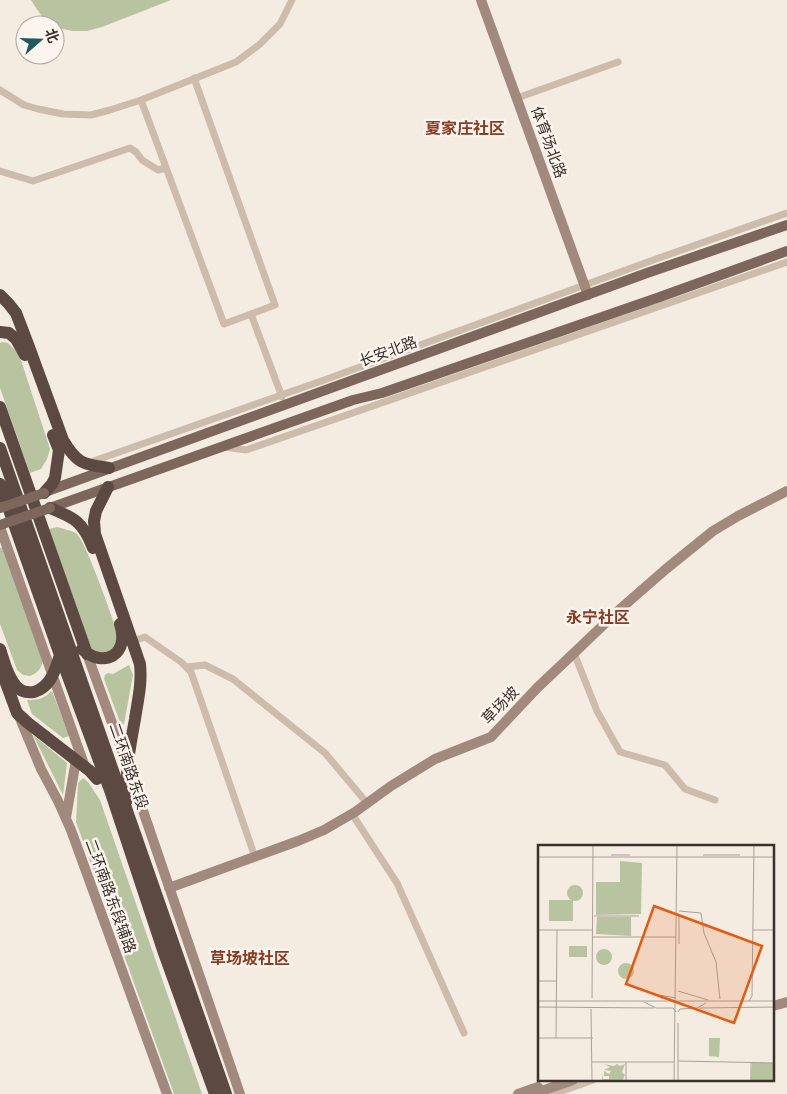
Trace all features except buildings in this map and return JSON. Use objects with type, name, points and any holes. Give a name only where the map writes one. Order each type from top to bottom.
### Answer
[{"type":"highway","points":[[0,295],[16,313],[63,440],[69,450],[82,463],[110,468]]},
{"type":"highway","points":[[0,332],[9,333],[16,339],[23,350],[59,450],[55,478],[44,493]]},
{"type":"highway","points":[[0,407],[87,654]]},
{"type":"highway","name":"二环南路东段","points":[[0,448],[226,1094]]},
{"type":"highway","name":"二环南路东段","points":[[0,484],[59,658],[111,793],[164,954],[214,1094]]},
{"type":"highway","points":[[108,487],[96,510],[94,521],[95,534],[133,642],[140,664],[142,679],[129,754],[126,786],[128,815]]},
{"type":"highway","points":[[50,508],[80,523],[88,536],[122,631],[123,639],[116,654],[109,657],[96,658],[87,654],[64,631]]},
{"type":"highway","points":[[0,649],[10,676],[20,689],[26,692],[32,692],[44,687],[53,676],[59,658]]},
{"type":"highway","points":[[59,658],[67,690],[97,779],[206,1094]]},
{"type":"highway","points":[[0,667],[17,713],[28,723],[79,758],[97,779]]},
{"type":"highway","points":[[113,823],[130,850]]},
{"type":"main road","name":"体育场北路","points":[[481,0],[587,290]]},
{"type":"main road","name":"长安北路","points":[[0,508],[110,468],[283,400],[587,290],[787,225]]},
{"type":"main road","points":[[66,819],[79,758],[53,676],[0,526],[353,400],[382,393],[787,251]]},
{"type":"main road","name":"草场坡","points":[[169,888],[324,830],[435,760],[490,737],[537,688],[619,610],[666,569],[713,531],[787,491]]},
{"type":"main road","points":[[87,654],[128,767],[240,1094]]},
{"type":"main road","name":"二环南路东段辅路","points":[[17,713],[41,769],[71,830],[167,1094]]},
{"type":"main road","points":[[774,1006],[787,1002]]},
{"type":"main road","points":[[774,1012],[787,1008]]},
{"type":"main road","points":[[518,1094],[552,1082]]},
{"type":"main road","points":[[533,1094],[567,1082]]},
{"type":"street","points":[[0,90],[24,105],[63,114],[90,115],[110,110],[141,100],[236,62],[259,45],[280,24],[292,0]]},
{"type":"street","points":[[517,98],[618,62]]},
{"type":"street","points":[[141,100],[224,324],[275,305],[194,78]]},
{"type":"street","points":[[0,171],[33,181],[130,148],[142,160],[158,170],[166,168]]},
{"type":"street","points":[[587,290],[787,214]]},
{"type":"street","points":[[221,447],[246,450],[787,262]]},
{"type":"street","points":[[85,464],[283,400],[251,314]]},
{"type":"street","points":[[133,642],[145,637],[181,662],[191,672],[256,857]]},
{"type":"street","points":[[574,653],[597,711],[620,752],[665,765],[685,789],[715,800]]},
{"type":"street","points":[[186,667],[205,666],[233,679],[325,753],[367,803]]},
{"type":"street","points":[[352,814],[397,883],[464,1033]]},
{"type":"street","points":[[554,1094],[587,1082]]},
{"type":"green space","points":[[31,0],[171,0],[87,31],[65,29],[65,15],[41,15]]},
{"type":"green space","points":[[0,343],[8,343],[19,354],[50,449],[41,469],[30,473],[0,388]]},
{"type":"green space","points":[[57,527],[76,533],[80,539],[92,564],[118,634],[115,647],[103,655],[92,651],[49,529]]},
{"type":"green space","points":[[3,547],[43,658],[40,669],[30,676],[23,675],[17,670],[0,624],[0,548]]},
{"type":"green space","points":[[129,665],[133,675],[124,724],[121,725],[104,679],[108,673],[113,674]]},
{"type":"green space","points":[[52,691],[69,736],[63,738],[32,714],[27,700],[41,699]]},
{"type":"green space","points":[[33,735],[67,763],[63,795]]},
{"type":"green space","points":[[83,778],[88,782],[100,800],[202,1094],[174,1094],[76,822],[78,783]]},
{"type":"district","name":"夏家庄社区","points":[[465,128]]},
{"type":"district","name":"永宁社区","points":[[598,617]]},
{"type":"district","name":"草场坡社区","points":[[250,958]]}]
